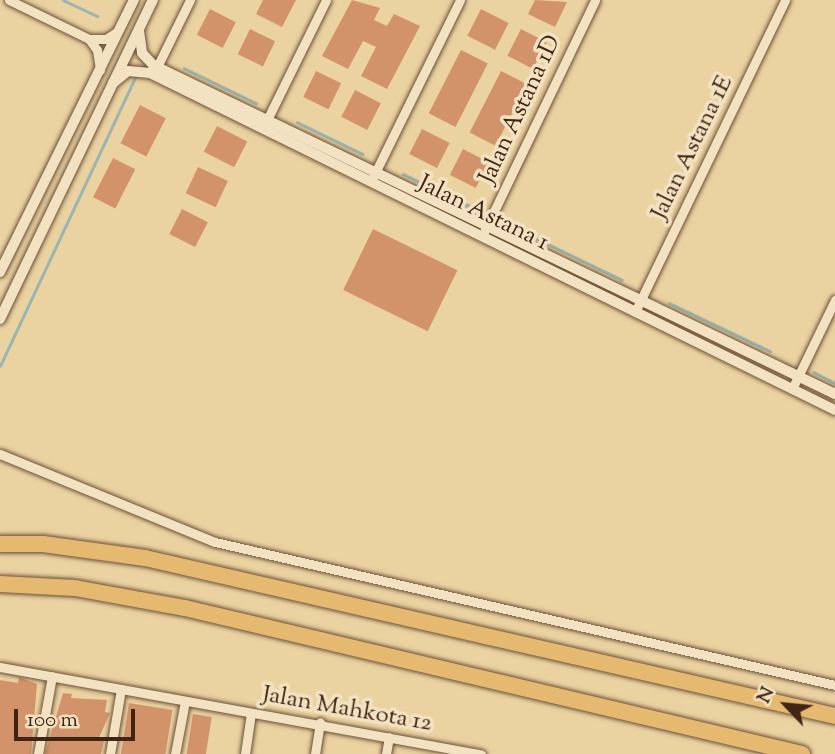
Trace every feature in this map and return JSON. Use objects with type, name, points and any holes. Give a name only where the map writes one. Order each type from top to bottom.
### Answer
[{"type":"highway","points":[[0,544],[79,548],[221,574],[835,716]]},
{"type":"highway","points":[[0,584],[75,589],[185,608],[802,754]]},
{"type":"street","points":[[9,0],[89,39],[97,50],[100,70]]},
{"type":"street","points":[[0,272],[134,0]]},
{"type":"street","points":[[0,318],[153,0]]},
{"type":"street","points":[[139,31],[142,53],[157,67],[190,0]]},
{"type":"street","points":[[265,124],[326,0]]},
{"type":"street","points":[[373,177],[460,0]]},
{"type":"street","name":"Jalan Astana 1D","points":[[484,231],[595,0]]},
{"type":"street","name":"Jalan Astana 1E","points":[[635,312],[785,0]]},
{"type":"street","points":[[89,39],[111,37],[123,24]]},
{"type":"street","name":"Jalan Astana 1","points":[[157,67],[265,124],[484,231],[641,300],[835,394]]},
{"type":"street","name":"Jalan Astana 1","points":[[113,83],[128,71],[141,70],[265,124]]},
{"type":"street","name":"Jalan Astana 1","points":[[484,231],[635,312],[835,410]]},
{"type":"street","points":[[792,389],[835,300]]},
{"type":"street","points":[[0,454],[215,542],[835,685]]},
{"type":"street","name":"Jalan Mahkota 12","points":[[0,667],[251,713],[320,722],[481,754]]},
{"type":"street","points":[[38,754],[52,676]]},
{"type":"street","points":[[110,754],[121,689]]},
{"type":"street","points":[[175,754],[185,701]]},
{"type":"street","points":[[244,754],[251,713]]},
{"type":"street","points":[[315,754],[320,722]]},
{"type":"street","points":[[386,754],[389,737]]},
{"type":"building","points":[[263,0],[296,0],[282,27],[256,14]]},
{"type":"building","points":[[352,0],[380,8],[374,20],[387,26],[394,14],[420,26],[387,89],[361,76],[376,47],[363,41],[348,69],[322,56]]},
{"type":"building","points":[[535,0],[567,2],[555,27],[528,14]]},
{"type":"building","points":[[210,9],[236,22],[223,48],[197,35]]},
{"type":"building","points":[[481,9],[509,23],[495,50],[467,36]]},
{"type":"building","points":[[250,29],[275,41],[263,66],[238,54]]},
{"type":"building","points":[[521,29],[547,42],[533,69],[507,56]]},
{"type":"building","points":[[461,50],[488,64],[455,127],[429,113]]},
{"type":"building","points":[[316,71],[341,83],[328,109],[303,97]]},
{"type":"building","points":[[501,71],[527,84],[496,146],[470,132]]},
{"type":"building","points":[[355,90],[381,103],[367,130],[341,117]]},
{"type":"building","points":[[140,105],[166,118],[146,156],[120,143]]},
{"type":"building","points":[[217,126],[247,141],[234,167],[204,152]]},
{"type":"building","points":[[422,129],[450,143],[437,168],[409,154]]},
{"type":"building","points":[[463,149],[489,162],[476,188],[450,175]]},
{"type":"building","points":[[113,158],[135,169],[115,209],[93,197]]},
{"type":"building","points":[[198,167],[228,181],[216,207],[186,193]]},
{"type":"building","points":[[182,209],[208,222],[195,247],[169,234]]},
{"type":"building","points":[[373,229],[457,270],[428,331],[343,290]]},
{"type":"building","points":[[19,677],[37,684],[31,754],[0,754],[0,680],[18,683]]},
{"type":"building","points":[[63,693],[72,694],[71,698],[107,700],[105,712],[110,713],[98,740],[104,741],[101,754],[45,754]]},
{"type":"building","points":[[129,703],[172,710],[165,754],[121,754]]},
{"type":"building","points":[[193,714],[212,717],[206,754],[187,754]]},
{"type":"waterway","points":[[63,0],[97,16]]},
{"type":"waterway","points":[[184,68],[256,103]]},
{"type":"waterway","points":[[0,366],[135,78]]},
{"type":"waterway","points":[[297,122],[363,154]]},
{"type":"waterway","points":[[403,174],[470,206]]},
{"type":"waterway","points":[[511,226],[622,280]]},
{"type":"waterway","points":[[669,303],[770,351]]},
{"type":"waterway","points":[[814,372],[835,383]]}]
